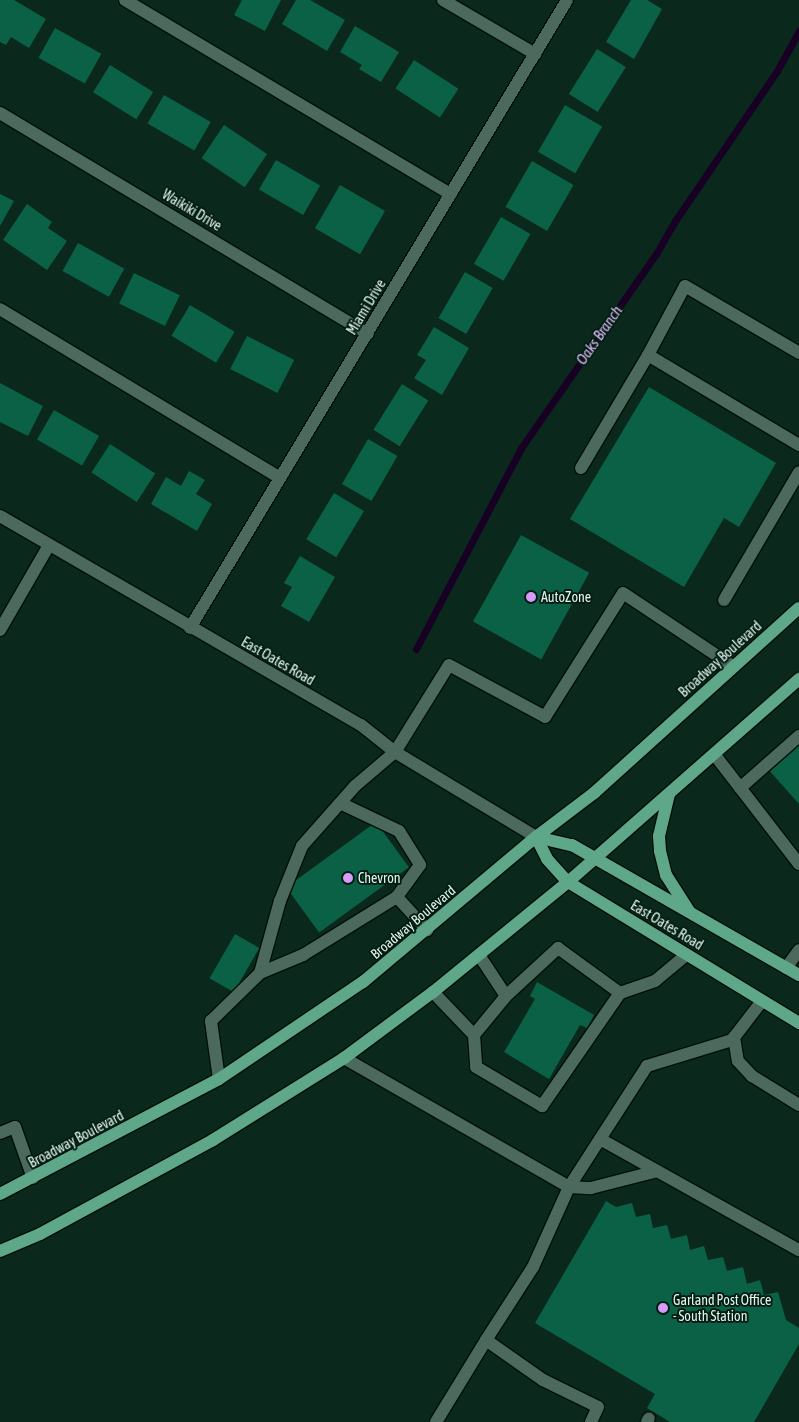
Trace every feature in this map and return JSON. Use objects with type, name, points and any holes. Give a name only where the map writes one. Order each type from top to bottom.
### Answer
[{"type":"main road","name":"Broadway Boulevard","points":[[0,1194],[219,1080],[363,982],[536,837],[594,794],[799,608]]},
{"type":"main road","points":[[0,1252],[40,1234],[213,1140],[344,1058],[434,992],[568,882],[714,754],[797,685]]},
{"type":"main road","points":[[669,794],[659,836],[660,851],[666,875],[690,913]]},
{"type":"main road","name":"East Oates Road","points":[[536,837],[572,845],[799,976]]},
{"type":"main road","name":"East Oates Road","points":[[536,837],[547,859],[568,882],[799,1023]]},
{"type":"street","points":[[125,0],[451,194]]},
{"type":"street","points":[[443,0],[535,54]]},
{"type":"street","name":"Miami Drive","points":[[190,628],[567,0]]},
{"type":"street","name":"Waikiki Drive","points":[[0,113],[368,334]]},
{"type":"street","points":[[581,468],[648,355],[686,286],[799,353]]},
{"type":"street","points":[[0,309],[280,478]]},
{"type":"street","points":[[648,355],[799,445]]},
{"type":"street","points":[[724,600],[799,472]]},
{"type":"street","name":"East Oates Road","points":[[0,516],[190,628],[361,725],[395,752],[536,837]]},
{"type":"street","points":[[0,630],[49,545]]},
{"type":"street","points":[[260,973],[280,901],[302,846],[340,803],[395,752],[449,666],[545,717],[623,593],[734,667]]},
{"type":"street","points":[[740,788],[799,736]]},
{"type":"street","points":[[714,754],[799,864]]},
{"type":"street","points":[[219,1080],[211,1021],[260,973],[303,955],[397,897],[420,865],[399,831],[340,803]]},
{"type":"street","points":[[397,897],[427,930]]},
{"type":"street","points":[[474,1035],[506,996],[558,948],[620,993]]},
{"type":"street","points":[[786,968],[799,950]]},
{"type":"street","points":[[434,992],[474,1035],[476,1067],[542,1106],[620,993],[656,980],[686,954]]},
{"type":"street","points":[[479,955],[506,996]]},
{"type":"street","points":[[436,1422],[533,1266],[569,1187],[647,1066],[734,1037],[762,1001]]},
{"type":"street","points":[[734,1037],[738,1061],[752,1076],[799,1105]]},
{"type":"street","points":[[344,1058],[569,1187],[591,1188],[657,1171]]},
{"type":"street","points":[[0,1133],[14,1127],[33,1178]]},
{"type":"street","points":[[600,1139],[799,1250]]},
{"type":"street","points":[[486,1340],[543,1380],[598,1407],[591,1422]]},
{"type":"building","points":[[0,0],[14,0],[46,19],[29,48],[11,37],[6,45],[0,42]]},
{"type":"building","points":[[242,0],[281,0],[265,31],[234,15]]},
{"type":"building","points":[[296,0],[310,0],[345,20],[327,51],[282,24]]},
{"type":"building","points":[[631,0],[647,0],[662,9],[634,59],[606,42]]},
{"type":"building","points":[[355,26],[399,52],[381,82],[359,69],[362,65],[340,52]]},
{"type":"building","points":[[55,28],[101,54],[85,83],[39,58]]},
{"type":"building","points":[[597,49],[626,67],[598,112],[569,94]]},
{"type":"building","points":[[414,60],[458,89],[440,117],[395,89]]},
{"type":"building","points":[[110,65],[153,92],[136,119],[93,92]]},
{"type":"building","points":[[164,95],[211,122],[194,151],[148,124]]},
{"type":"building","points":[[565,105],[602,126],[575,173],[538,152]]},
{"type":"building","points":[[224,125],[267,154],[245,187],[202,158]]},
{"type":"building","points":[[276,160],[320,186],[303,215],[259,189]]},
{"type":"building","points":[[532,161],[574,185],[547,231],[506,207]]},
{"type":"building","points":[[340,185],[385,211],[360,254],[315,228]]},
{"type":"building","points":[[0,194],[14,201],[0,226]]},
{"type":"building","points":[[27,204],[52,222],[48,228],[67,241],[47,270],[3,240]]},
{"type":"building","points":[[501,217],[530,234],[503,281],[474,264]]},
{"type":"building","points":[[78,243],[124,269],[109,297],[62,271]]},
{"type":"building","points":[[465,272],[493,288],[466,334],[438,318]]},
{"type":"building","points":[[134,273],[180,295],[165,326],[119,304]]},
{"type":"building","points":[[190,305],[235,332],[216,363],[171,336]]},
{"type":"building","points":[[434,327],[469,348],[442,395],[414,378],[426,360],[417,355]]},
{"type":"building","points":[[247,336],[294,360],[277,393],[230,369]]},
{"type":"building","points":[[0,383],[43,406],[28,436],[0,422]]},
{"type":"building","points":[[402,384],[428,400],[400,446],[373,430]]},
{"type":"building","points":[[649,387],[776,463],[739,527],[724,518],[684,587],[570,519]]},
{"type":"building","points":[[54,410],[99,436],[82,465],[37,439]]},
{"type":"building","points":[[368,439],[397,456],[371,501],[342,484]]},
{"type":"building","points":[[110,444],[155,473],[137,502],[91,473]]},
{"type":"building","points":[[189,471],[205,480],[196,494],[212,504],[197,531],[151,504],[166,477],[181,486]]},
{"type":"building","points":[[334,493],[364,511],[336,557],[306,539]]},
{"type":"building","name":"AutoZone","points":[[521,535],[589,573],[541,659],[473,622]]},
{"type":"building","points":[[300,556],[335,577],[309,622],[281,606],[292,587],[284,583]]},
{"type":"building","points":[[799,740],[799,804],[767,768]]},
{"type":"building","name":"Chevron","points":[[376,822],[409,867],[319,933],[286,887]]},
{"type":"building","points":[[235,934],[259,948],[234,992],[210,978]]},
{"type":"building","points":[[537,982],[594,1015],[587,1028],[580,1025],[549,1079],[504,1052],[535,999],[530,996]]},
{"type":"building","name":"Garland Post Office - South Station","points":[[606,1201],[616,1207],[632,1203],[636,1217],[650,1214],[653,1228],[667,1225],[671,1239],[687,1235],[690,1250],[704,1246],[708,1260],[723,1257],[727,1271],[743,1267],[747,1284],[760,1280],[764,1295],[778,1292],[786,1320],[799,1328],[799,1344],[754,1422],[670,1422],[647,1408],[655,1394],[535,1323]]},
{"type":"waterway","name":"Oaks Branch","points":[[416,649],[521,448],[656,254],[675,221],[777,71],[799,31]]},
{"type":"place","name":"AutoZone","points":[[531,597]]},
{"type":"place","name":"Chevron","points":[[348,878]]},
{"type":"place","name":"Garland Post Office - South Station","points":[[663,1308]]}]
